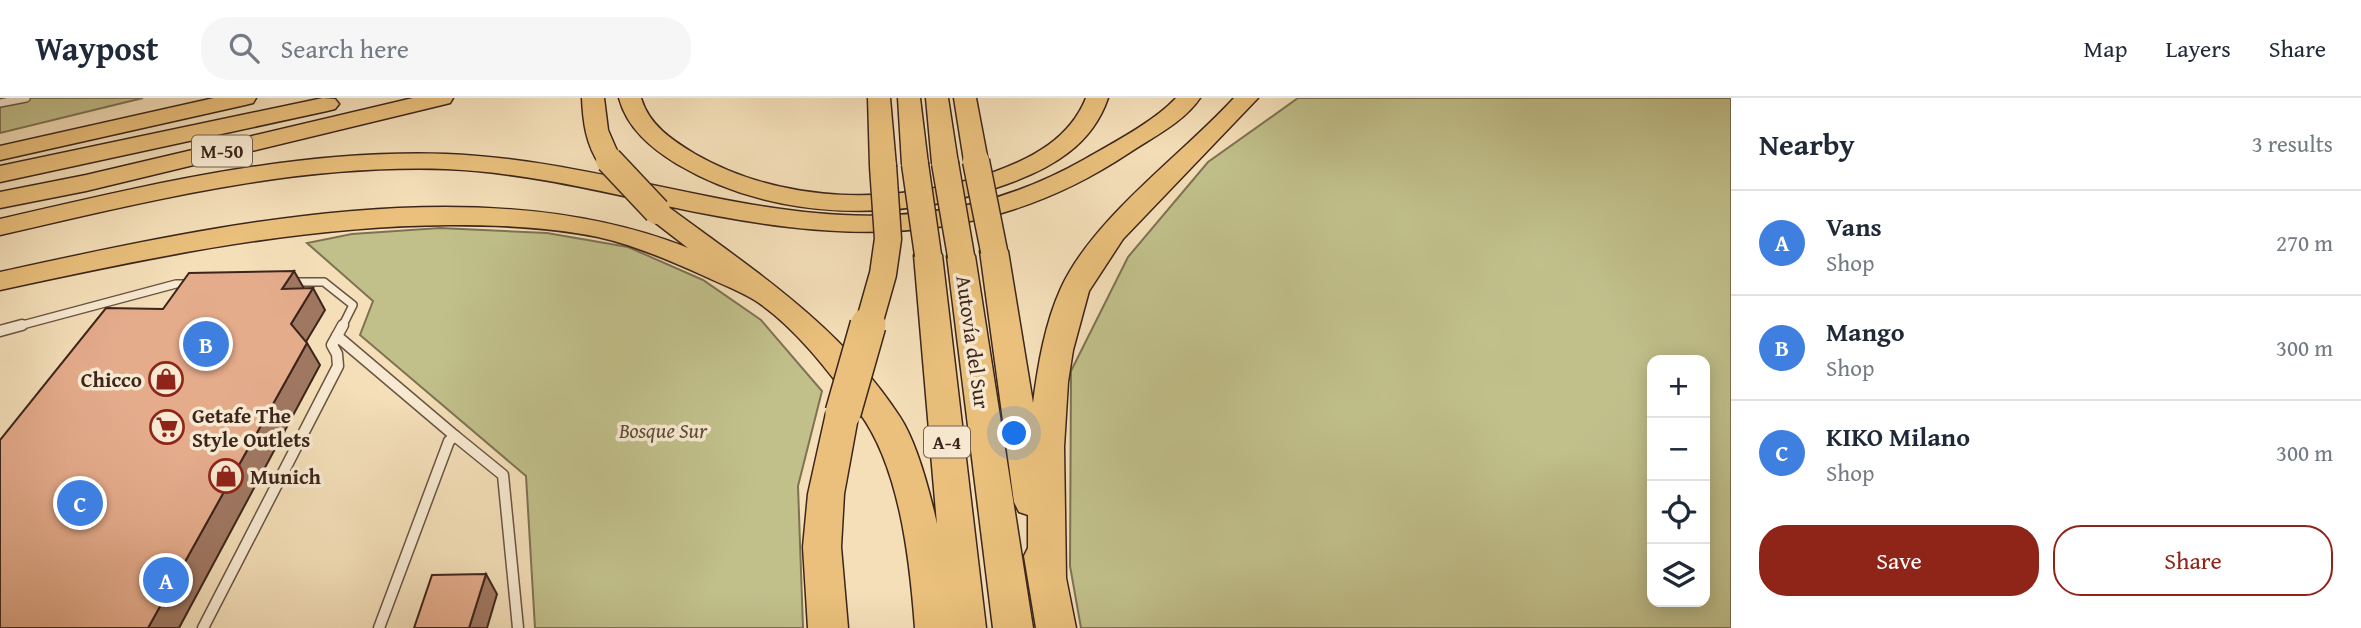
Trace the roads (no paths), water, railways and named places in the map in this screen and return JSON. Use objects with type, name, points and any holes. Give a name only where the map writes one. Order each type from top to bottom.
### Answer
[{"type":"highway","points":[[0,144],[171,98]]},
{"type":"highway","points":[[0,153],[245,98]]},
{"type":"highway","name":"M-50","points":[[0,174],[352,98]]},
{"type":"highway","name":"M-50","points":[[0,201],[86,184],[443,98]]},
{"type":"highway","points":[[593,98],[596,130],[609,160],[657,211],[793,314],[842,366],[888,426],[912,493],[930,576],[935,628]]},
{"type":"highway","points":[[630,98],[642,125],[662,144],[698,167],[745,186],[801,197],[865,203],[936,196],[1002,179],[1045,160],[1086,123],[1097,98]]},
{"type":"highway","points":[[828,628],[822,547],[826,494],[844,413],[883,274],[888,239],[879,98]]},
{"type":"highway","name":"Autovía del Sur","points":[[909,98],[915,164],[961,254],[966,628]]},
{"type":"highway","name":"Autovía del Sur","points":[[937,98],[1013,628]]},
{"type":"highway","points":[[965,98],[976,161],[961,254],[1024,461],[1056,628]]},
{"type":"highway","points":[[1104,159],[1172,98]]},
{"type":"highway","points":[[0,228],[200,183],[282,169],[360,163],[447,162],[521,169],[779,219],[842,225],[935,220],[1007,204],[1050,188],[1104,159],[1179,109],[1189,98]]},
{"type":"highway","points":[[1047,578],[1046,428],[1058,346],[1077,284],[1101,251],[1141,205],[1231,118],[1247,98]]},
{"type":"highway","points":[[0,242],[257,179],[360,163]]},
{"type":"highway","points":[[0,281],[116,256],[262,230],[355,219],[415,216],[519,219],[614,233],[688,256],[763,293]]},
{"type":"highway","points":[[0,296],[162,257],[415,216]]},
{"type":"lane","points":[[0,101],[8,98]]},
{"type":"lane","points":[[0,101],[26,98]]},
{"type":"lane","points":[[203,628],[338,366],[337,354],[332,345],[354,305],[324,282],[284,282]]},
{"type":"lane","points":[[0,331],[176,284],[203,284]]},
{"type":"lane","points":[[106,304],[107,317]]},
{"type":"lane","points":[[337,336],[503,475],[519,628]]},
{"type":"lane","points":[[379,628],[449,441],[455,436]]},
{"type":"place","name":"Mango","points":[[206,344]]},
{"type":"place","name":"Chicco","points":[[166,379]]},
{"type":"place","name":"Getafe The Style Outlets","points":[[167,427]]},
{"type":"place","name":"Munich","points":[[226,476]]},
{"type":"place","name":"KIKO Milano","points":[[80,503]]},
{"type":"place","name":"Vans","points":[[166,580]]},
{"type":"park label","name":"Bosque Sur","points":[[663,430]]}]
